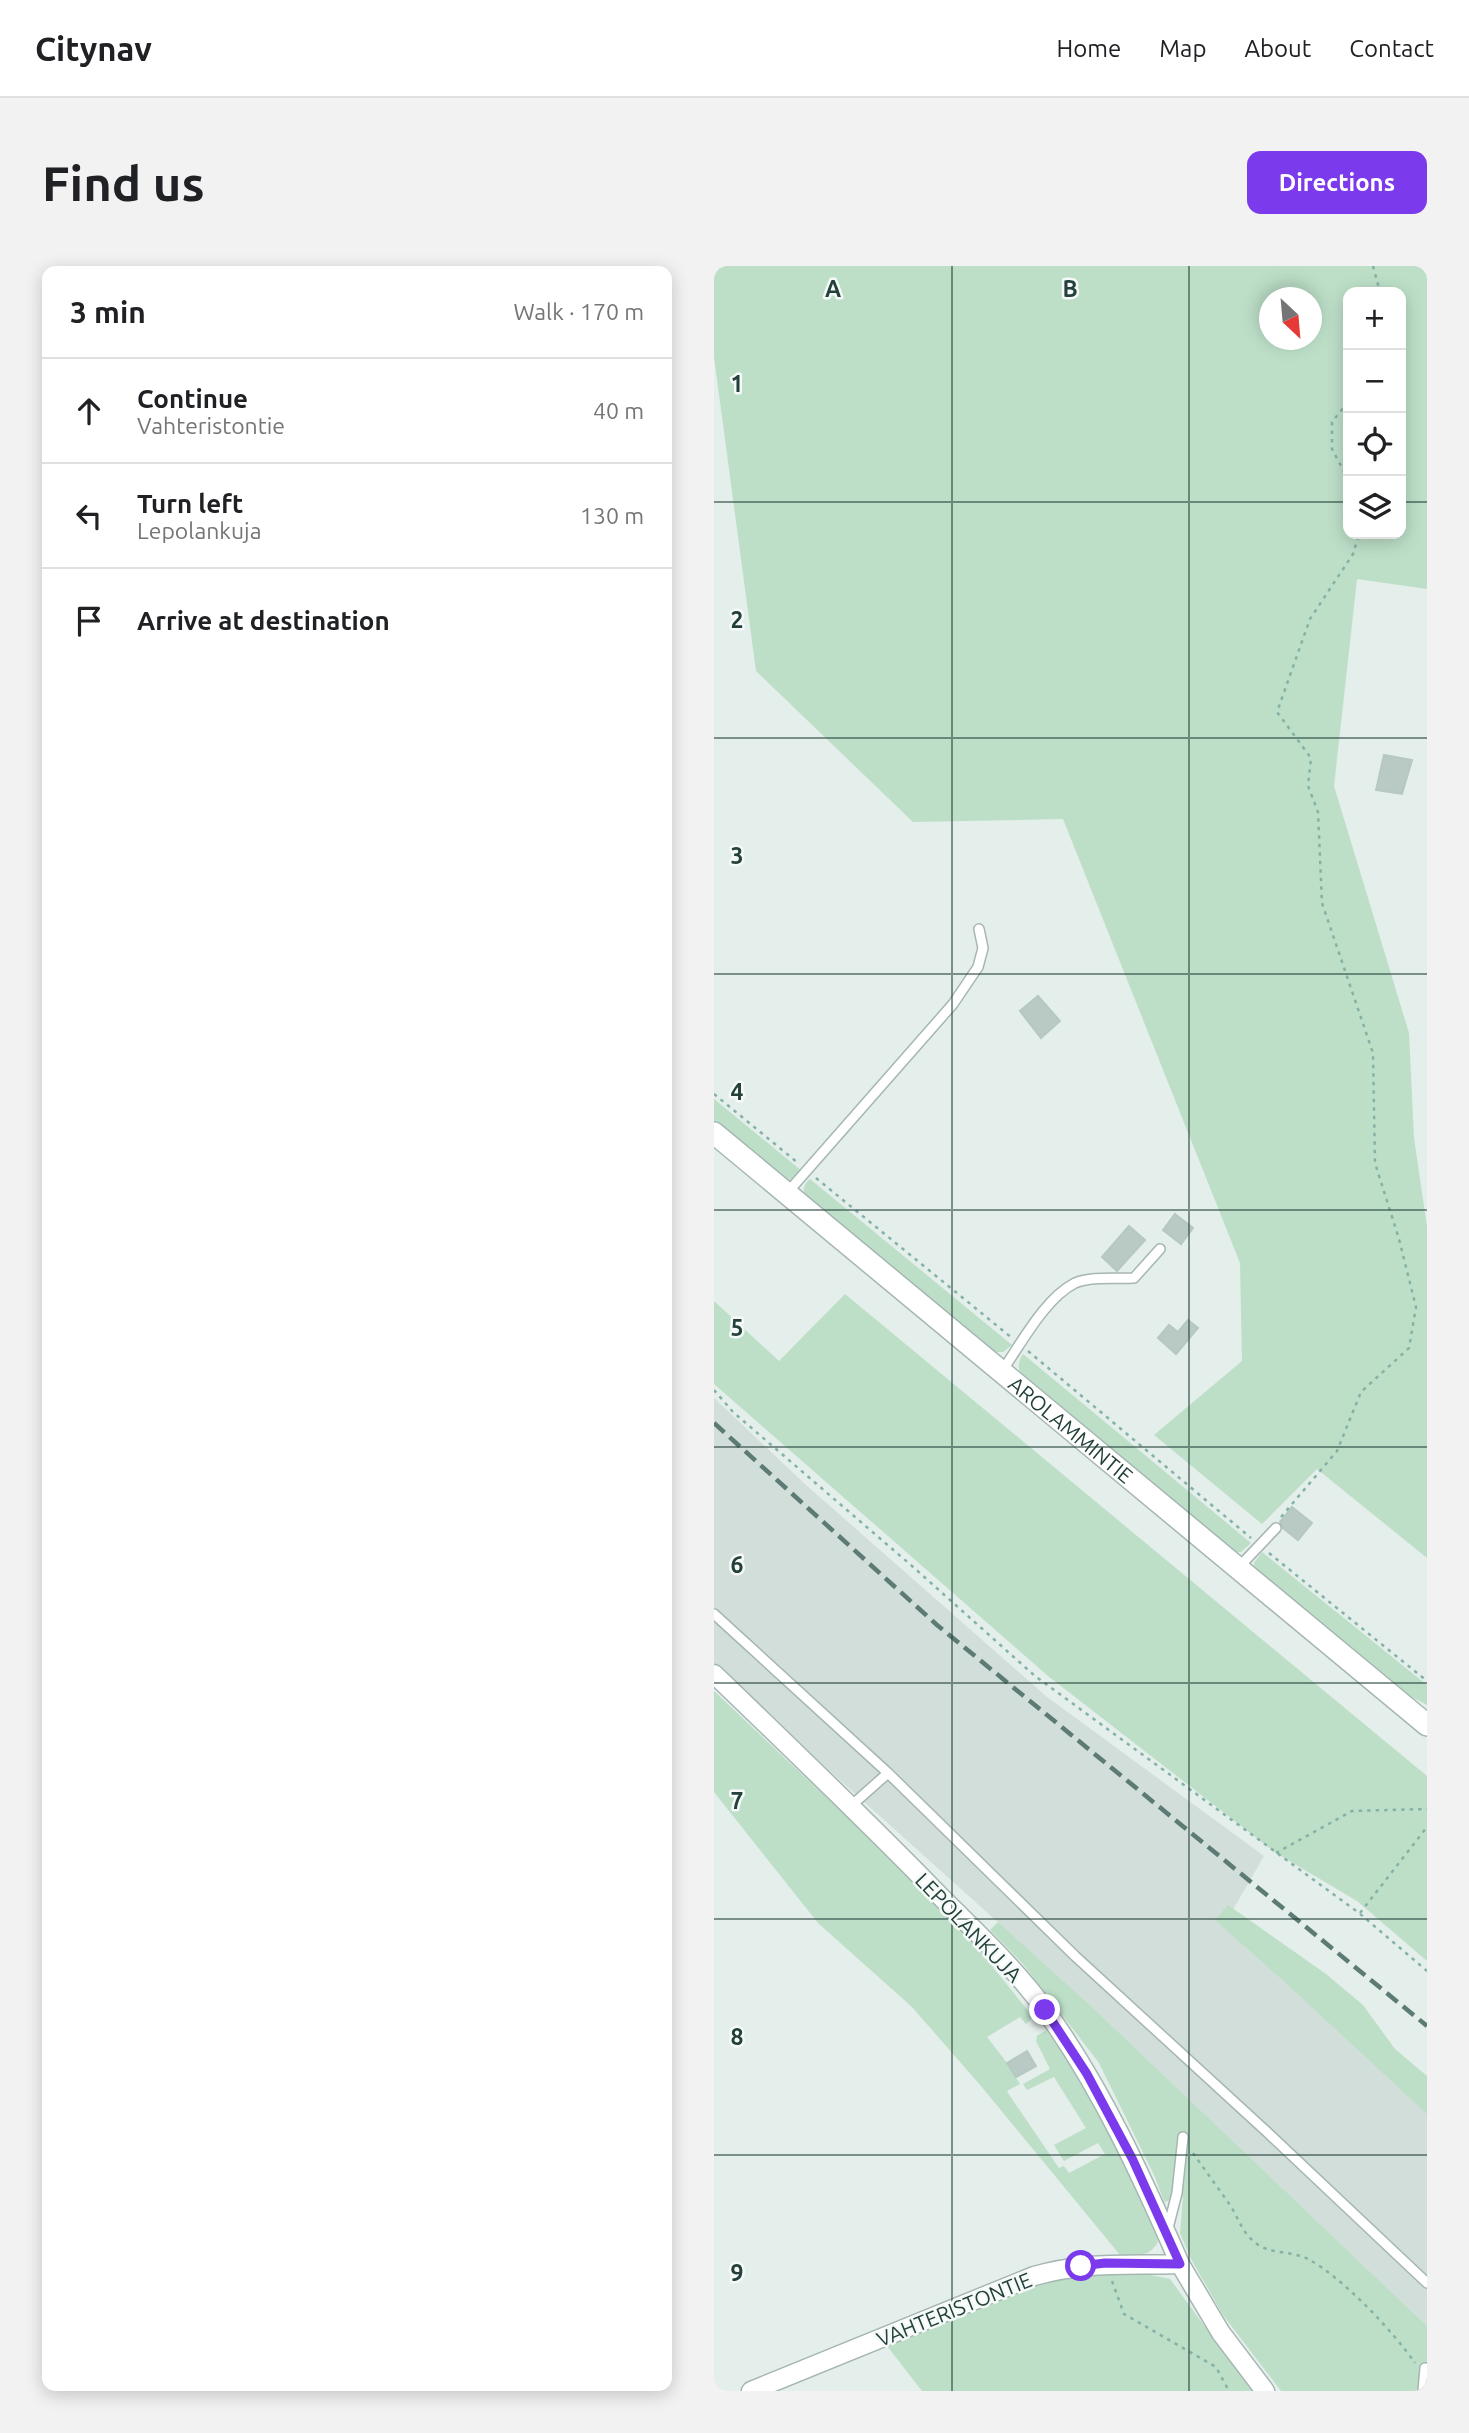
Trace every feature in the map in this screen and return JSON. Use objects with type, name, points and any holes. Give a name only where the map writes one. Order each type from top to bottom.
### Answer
[{"type":"street","name":"AROLAMMINTIE","points":[[714,1133],[1427,1725]]},
{"type":"street","name":"LEPOLANKUJA","points":[[714,1674],[852,1805],[998,1955],[1045,2010],[1087,2074],[1138,2171],[1180,2264]]},
{"type":"street","name":"VAHTERISTONTIE","points":[[751,2391],[1034,2276],[1058,2269],[1105,2263],[1180,2264]]},
{"type":"street","points":[[1180,2264],[1209,2315],[1265,2391]]},
{"type":"lane","points":[[787,1193],[953,1004],[978,967],[983,948],[979,929]]},
{"type":"lane","points":[[1002,1371],[1045,1309],[1064,1290],[1076,1282],[1134,1278],[1160,1249]]},
{"type":"lane","points":[[1238,1567],[1276,1528]]},
{"type":"lane","points":[[714,1614],[888,1773],[1075,1956],[1427,2283]]},
{"type":"lane","points":[[852,1805],[888,1773]]},
{"type":"lane","points":[[1166,2233],[1177,2193],[1183,2140]]},
{"type":"lane","points":[[1423,2391],[1425,2372]]},
{"type":"path","points":[[1373,266],[1379,287]]},
{"type":"path","points":[[1343,408],[1332,422],[1332,449],[1346,476]]},
{"type":"path","points":[[1276,1528],[1276,1523],[1294,1500],[1337,1451],[1361,1392],[1409,1348],[1416,1307],[1399,1239],[1375,1163],[1373,1054],[1322,903],[1318,812],[1308,786],[1311,758],[1277,712],[1310,619],[1353,554],[1358,539]]},
{"type":"path","points":[[714,1094],[1427,1681]]},
{"type":"path","points":[[714,1390],[733,1412],[1035,1676],[1359,1913],[1427,1971]]},
{"type":"path","points":[[1276,1853],[1352,1811],[1427,1809]]},
{"type":"path","points":[[1359,1913],[1427,1827]]},
{"type":"path","points":[[1183,2140],[1232,2208],[1237,2222],[1259,2246],[1297,2255],[1328,2273],[1374,2315],[1425,2372]]},
{"type":"path","points":[[1105,2263],[1124,2314],[1216,2367],[1229,2391]]},
{"type":"shaded area","points":[[714,1398],[806,1485],[1047,1697],[1264,1856],[1231,1913],[1427,2104],[1427,2326],[1090,2005],[714,1664]]},
{"type":"green space","points":[[714,266],[1427,266],[1427,589],[1357,579],[1334,786],[1409,1033],[1414,1138],[1427,1227],[1427,1558],[1317,1469],[1262,1524],[1154,1435],[1242,1361],[1240,1263],[1063,819],[913,822],[756,671],[714,357]]},
{"type":"green space","points":[[714,1099],[803,1172],[788,1180],[781,1177],[714,1122]]},
{"type":"green space","points":[[810,1179],[1012,1345],[1003,1352],[992,1352],[805,1198],[804,1187]]},
{"type":"green space","points":[[845,1294],[1427,1776],[1427,1961],[1357,1901],[1276,1853],[1048,1676],[714,1384],[714,1301],[779,1361]]},
{"type":"green space","points":[[1023,1354],[1251,1543],[1241,1552],[1235,1552],[1022,1376],[1019,1365]]},
{"type":"green space","points":[[1262,1552],[1427,1685],[1427,1705],[1408,1695],[1255,1569],[1254,1563]]},
{"type":"green space","points":[[714,1691],[972,1941],[1033,2017],[1026,2024],[1020,2017],[987,2037],[1020,2084],[1007,2091],[1010,2096],[1059,2168],[1064,2166],[1069,2173],[1105,2154],[1098,2143],[1064,2161],[1054,2145],[1086,2128],[1054,2077],[1027,2090],[1023,2084],[1050,2069],[1036,2041],[1037,2036],[1046,2030],[1093,2103],[1133,2180],[1156,2233],[1158,2242],[1151,2251],[1137,2256],[1120,2255],[981,2086],[912,2007],[818,1923],[714,1792]]},
{"type":"green space","points":[[1228,1905],[1326,1974],[1363,2005],[1395,2049],[1427,2076],[1427,2114],[1215,1920]]},
{"type":"green space","points":[[998,1922],[1090,2005],[1427,2326],[1427,2391],[1281,2391],[1223,2315],[1191,2259],[1180,2233],[1183,2197],[1164,2202],[1155,2177],[1099,2063],[1023,1964],[990,1930]]},
{"type":"green space","points":[[1122,2269],[1170,2279],[1252,2391],[922,2391],[884,2342],[1037,2280]]},
{"type":"building","points":[[1384,755],[1412,760],[1402,794],[1376,790]]},
{"type":"building","points":[[1038,996],[1060,1021],[1041,1038],[1020,1011]]},
{"type":"building","points":[[1175,1214],[1193,1228],[1181,1244],[1163,1230]]},
{"type":"building","points":[[1129,1226],[1145,1240],[1117,1271],[1102,1257]]},
{"type":"building","points":[[1188,1320],[1198,1328],[1176,1354],[1158,1338],[1169,1325],[1178,1332]]},
{"type":"building","points":[[1292,1507],[1312,1523],[1298,1540],[1283,1528],[1280,1522]]},
{"type":"building","points":[[1027,2051],[1036,2066],[1016,2077],[1007,2063]]},
{"type":"railway","points":[[714,1423],[937,1625],[1427,2026]]},
{"type":"route","points":[[1045,2010],[1087,2074],[1132,2158],[1180,2264],[1105,2263],[1081,2266]]}]
